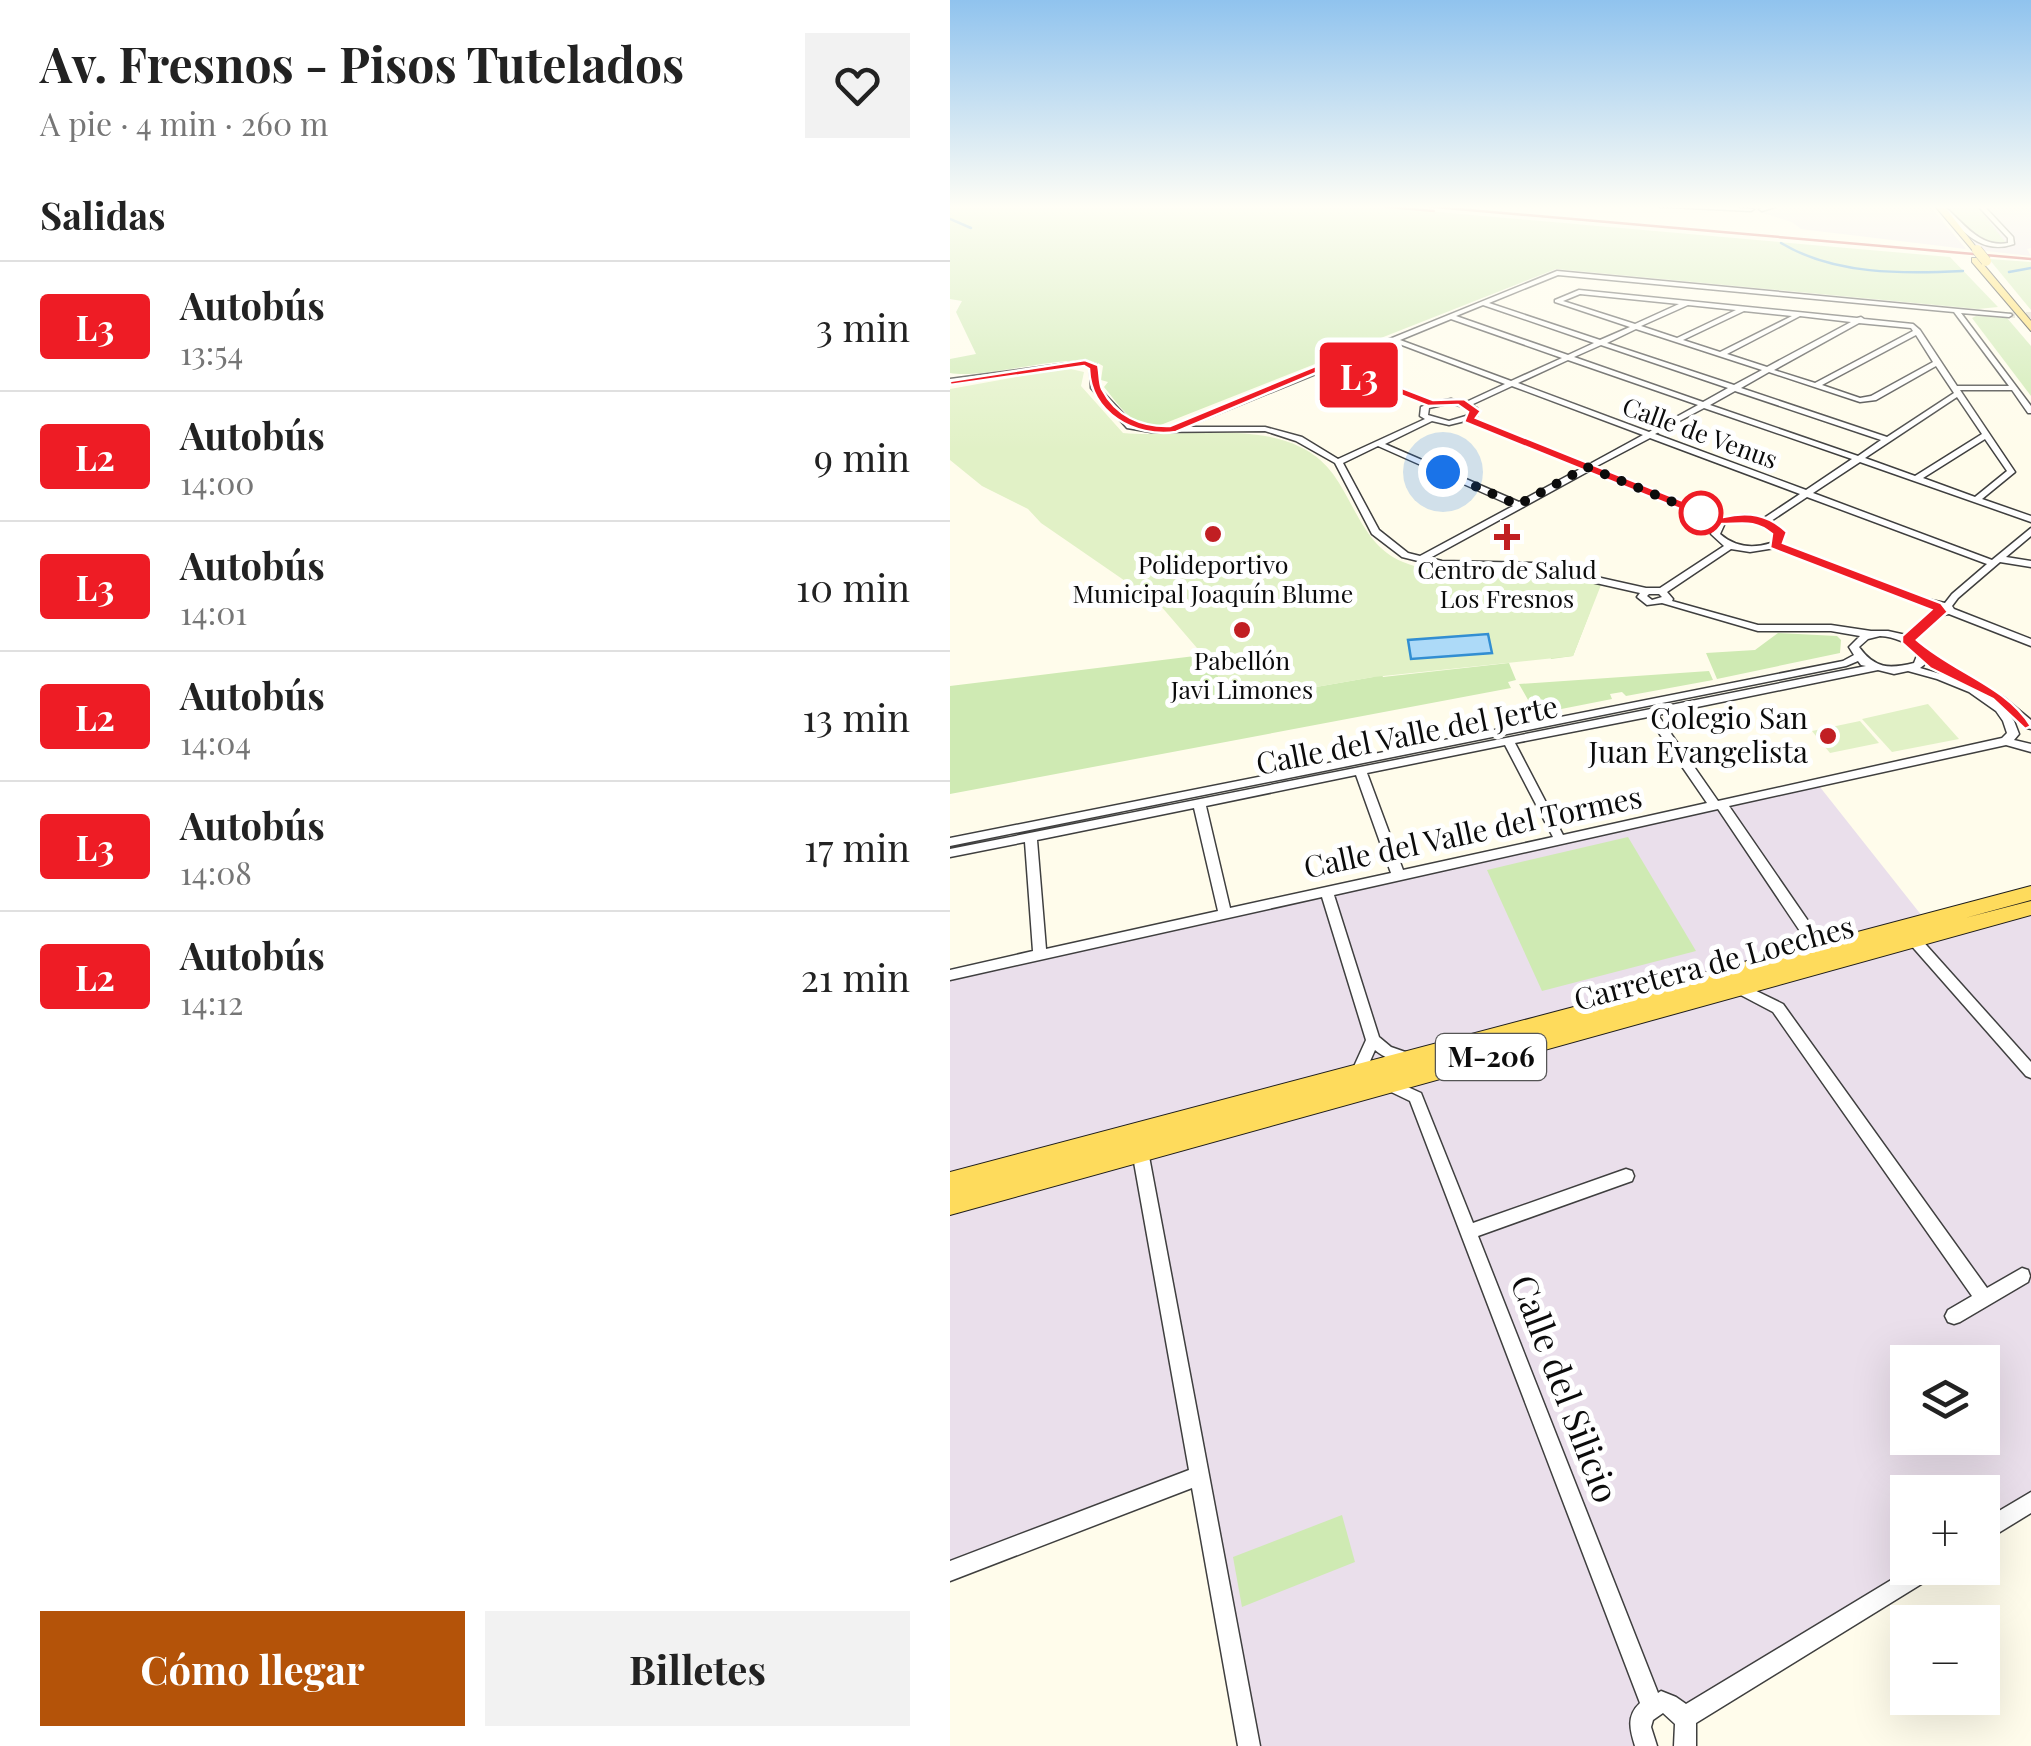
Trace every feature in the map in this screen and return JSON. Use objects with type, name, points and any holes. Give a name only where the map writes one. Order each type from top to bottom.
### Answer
[{"type":"main road","points":[[2000,287],[2031,328]]},
{"type":"main road","points":[[2006,287],[2031,315]]},
{"type":"main road","name":"Carretera de Loeches","points":[[950,1204],[1390,1085],[1418,1067],[1818,948],[2029,906]]},
{"type":"main road","name":"Carretera de Loeches","points":[[950,1183],[1358,1073],[1418,1067],[1740,988],[2029,906]]},
{"type":"street","points":[[1172,430],[1521,287]]},
{"type":"street","points":[[1710,287],[2008,315]]},
{"type":"street","points":[[1467,404],[1716,288]]},
{"type":"street","points":[[1938,362],[1865,400],[1556,301],[1579,292],[1907,324],[1918,331],[2011,472],[1976,500]]},
{"type":"street","points":[[1482,303],[1888,440]]},
{"type":"street","points":[[1420,560],[1884,304]]},
{"type":"street","points":[[1676,341],[1744,308]]},
{"type":"street","points":[[1957,311],[2031,411]]},
{"type":"street","points":[[1720,355],[1800,314]]},
{"type":"street","points":[[1449,316],[2031,519]]},
{"type":"street","points":[[1815,386],[1918,331]]},
{"type":"street","name":"Calle de Venus","points":[[1392,338],[1806,494],[1996,561],[2031,564]]},
{"type":"street","points":[[950,382],[1085,363],[1094,367],[1096,388],[1124,422],[1140,429],[1281,432],[1338,462],[1375,532],[1392,548],[1420,560],[1534,566],[1646,591],[1758,628],[1838,629],[1908,640],[1922,654],[1999,696],[2031,726]]},
{"type":"street","points":[[1330,364],[1432,403],[1450,400],[1467,404],[1475,411],[1468,420]]},
{"type":"street","points":[[1765,521],[1955,392],[2014,388]]},
{"type":"street","points":[[1429,420],[1422,412],[1432,403]]},
{"type":"street","points":[[1338,462],[1429,420],[1468,420],[1722,522],[1741,517],[1765,521],[1780,532],[1775,545]]},
{"type":"street","points":[[1916,480],[1986,435]]},
{"type":"street","points":[[1379,444],[1518,505]]},
{"type":"street","points":[[1722,522],[1715,534],[1729,546],[1754,550],[1775,545],[2031,643]]},
{"type":"street","points":[[1908,640],[2031,530]]},
{"type":"street","points":[[1664,596],[1729,546]]},
{"type":"street","points":[[1838,629],[1856,642],[1858,657],[1874,668]]},
{"type":"street","points":[[1856,642],[1870,634]]},
{"type":"street","points":[[1912,669],[1922,660],[1922,654]]},
{"type":"street","name":"Calle del Valle del Jerte","points":[[950,842],[1828,667],[1858,657]]},
{"type":"street","name":"Calle del Valle del Jerte","points":[[950,853],[1874,668],[1932,673],[2002,709],[2012,722],[2013,734],[2006,741]]},
{"type":"street","points":[[1650,713],[1818,948]]},
{"type":"street","points":[[2006,741],[2031,748]]},
{"type":"street","name":"Calle del Valle del Tormes","points":[[950,974],[2006,741]]},
{"type":"street","points":[[1509,742],[1560,840]]},
{"type":"street","points":[[1360,771],[1398,875]]},
{"type":"street","points":[[1199,803],[1225,914]]},
{"type":"street","points":[[1031,837],[1040,954]]},
{"type":"street","points":[[1326,892],[1374,1040],[1386,1051],[1418,1067],[1416,1097],[1390,1085]]},
{"type":"street","points":[[1914,940],[2031,1072]]},
{"type":"street","points":[[1778,1008],[1784,976]]},
{"type":"street","points":[[1740,988],[1778,1008],[1984,1298]]},
{"type":"street","points":[[1358,1073],[1374,1040]]},
{"type":"street","name":"Calle del Silicio","points":[[1416,1097],[1652,1704]]},
{"type":"street","points":[[1140,1150],[1248,1746]]},
{"type":"street","points":[[1468,1232],[1626,1176]]},
{"type":"street","points":[[1954,1316],[2022,1276]]},
{"type":"street","points":[[950,1570],[1199,1476]]},
{"type":"street","points":[[2000,1522],[2031,1502]]},
{"type":"street","points":[[1684,1718],[1900,1585]]},
{"type":"street","points":[[1641,1744],[1640,1727],[1652,1704],[1674,1706],[1684,1718],[1688,1732],[1685,1746]]},
{"type":"shaded area","points":[[1816,782],[1926,921],[950,1183],[950,975]]},
{"type":"shaded area","points":[[2031,914],[2031,1502],[2000,1522],[2000,1475],[1890,1475],[1890,1585],[1902,1585],[1879,1600],[1684,1718],[1661,1702],[1643,1741],[1634,1746],[1249,1746],[1199,1477],[950,1571],[950,1203]]},
{"type":"green space","points":[[950,287],[1509,287],[1158,426],[1140,423],[1121,408],[1104,387],[1108,382],[1101,380],[1103,366],[1092,361],[950,373],[950,359],[976,354],[956,312],[962,301],[950,299]]},
{"type":"green space","points":[[1751,287],[1979,287],[1998,307],[1978,309]]},
{"type":"green space","points":[[2012,287],[2031,287],[2031,310]]},
{"type":"green space","points":[[1972,318],[2007,318],[2031,346],[2031,396]]},
{"type":"green space","name":"Polideportivo Municipal Joaquín Blume","points":[[1066,368],[1084,372],[1081,386],[1123,433],[1264,436],[1291,443],[1314,455],[1333,474],[1379,546],[1403,562],[1445,571],[1528,572],[1601,585],[1573,656],[1374,677],[1236,701],[1160,605],[1041,523],[1028,509],[982,486],[950,460],[950,389]]},
{"type":"green space","points":[[1484,587],[1590,612],[1573,656],[1551,659],[1540,622],[1506,623],[1507,628],[1412,632],[1400,637],[1402,650],[1387,652],[1389,670],[1380,671],[1383,677],[1509,663],[1516,680],[1508,682],[1511,688],[950,794],[950,686],[1203,655],[1236,701],[1373,677],[1359,638],[1385,634],[1416,590]]},
{"type":"green space","points":[[1778,633],[1837,636],[1841,640],[1840,653],[1717,679],[1706,653],[1755,650]]},
{"type":"green space","points":[[1709,671],[1713,680],[1626,696],[1622,692],[1610,694],[1612,699],[1536,714],[1519,684]]},
{"type":"green space","points":[[1928,704],[1959,739],[1892,752],[1862,719]]},
{"type":"green space","points":[[1860,721],[1879,743],[1830,753],[1812,731]]},
{"type":"green space","points":[[1628,837],[1696,951],[1542,991],[1487,870]]},
{"type":"green space","points":[[1342,1515],[1355,1562],[1242,1607],[1233,1557]]},
{"type":"water","points":[[1488,634],[1492,653],[1411,659],[1408,640]]},
{"type":"tunnel","points":[[2009,315],[2031,315]]},
{"type":"bus line","name":"L3","points":[[950,381],[1085,363],[1094,367],[1096,388],[1124,422],[1152,430],[1172,430],[1185,421],[1330,364],[1432,403],[1450,400],[1467,404],[1475,411],[1468,420],[1722,522],[1741,517],[1765,521],[1780,532],[1775,545],[1936,606],[1940,612],[1908,640],[1936,664],[1999,696],[2031,726]]},
{"type":"place","name":"Polideportivo Municipal Joaquín Blume","points":[[1213,534]]},
{"type":"place","name":"Centro de Salud Los Fresnos","points":[[1507,537]]},
{"type":"place","name":"Pabellón Javi Limones","points":[[1242,630]]},
{"type":"place","name":"Colegio San Juan Evangelista","points":[[1828,736]]},
{"type":"route","points":[[1443,472],[1518,505],[1587,467],[1705,515],[1701,513]]}]
